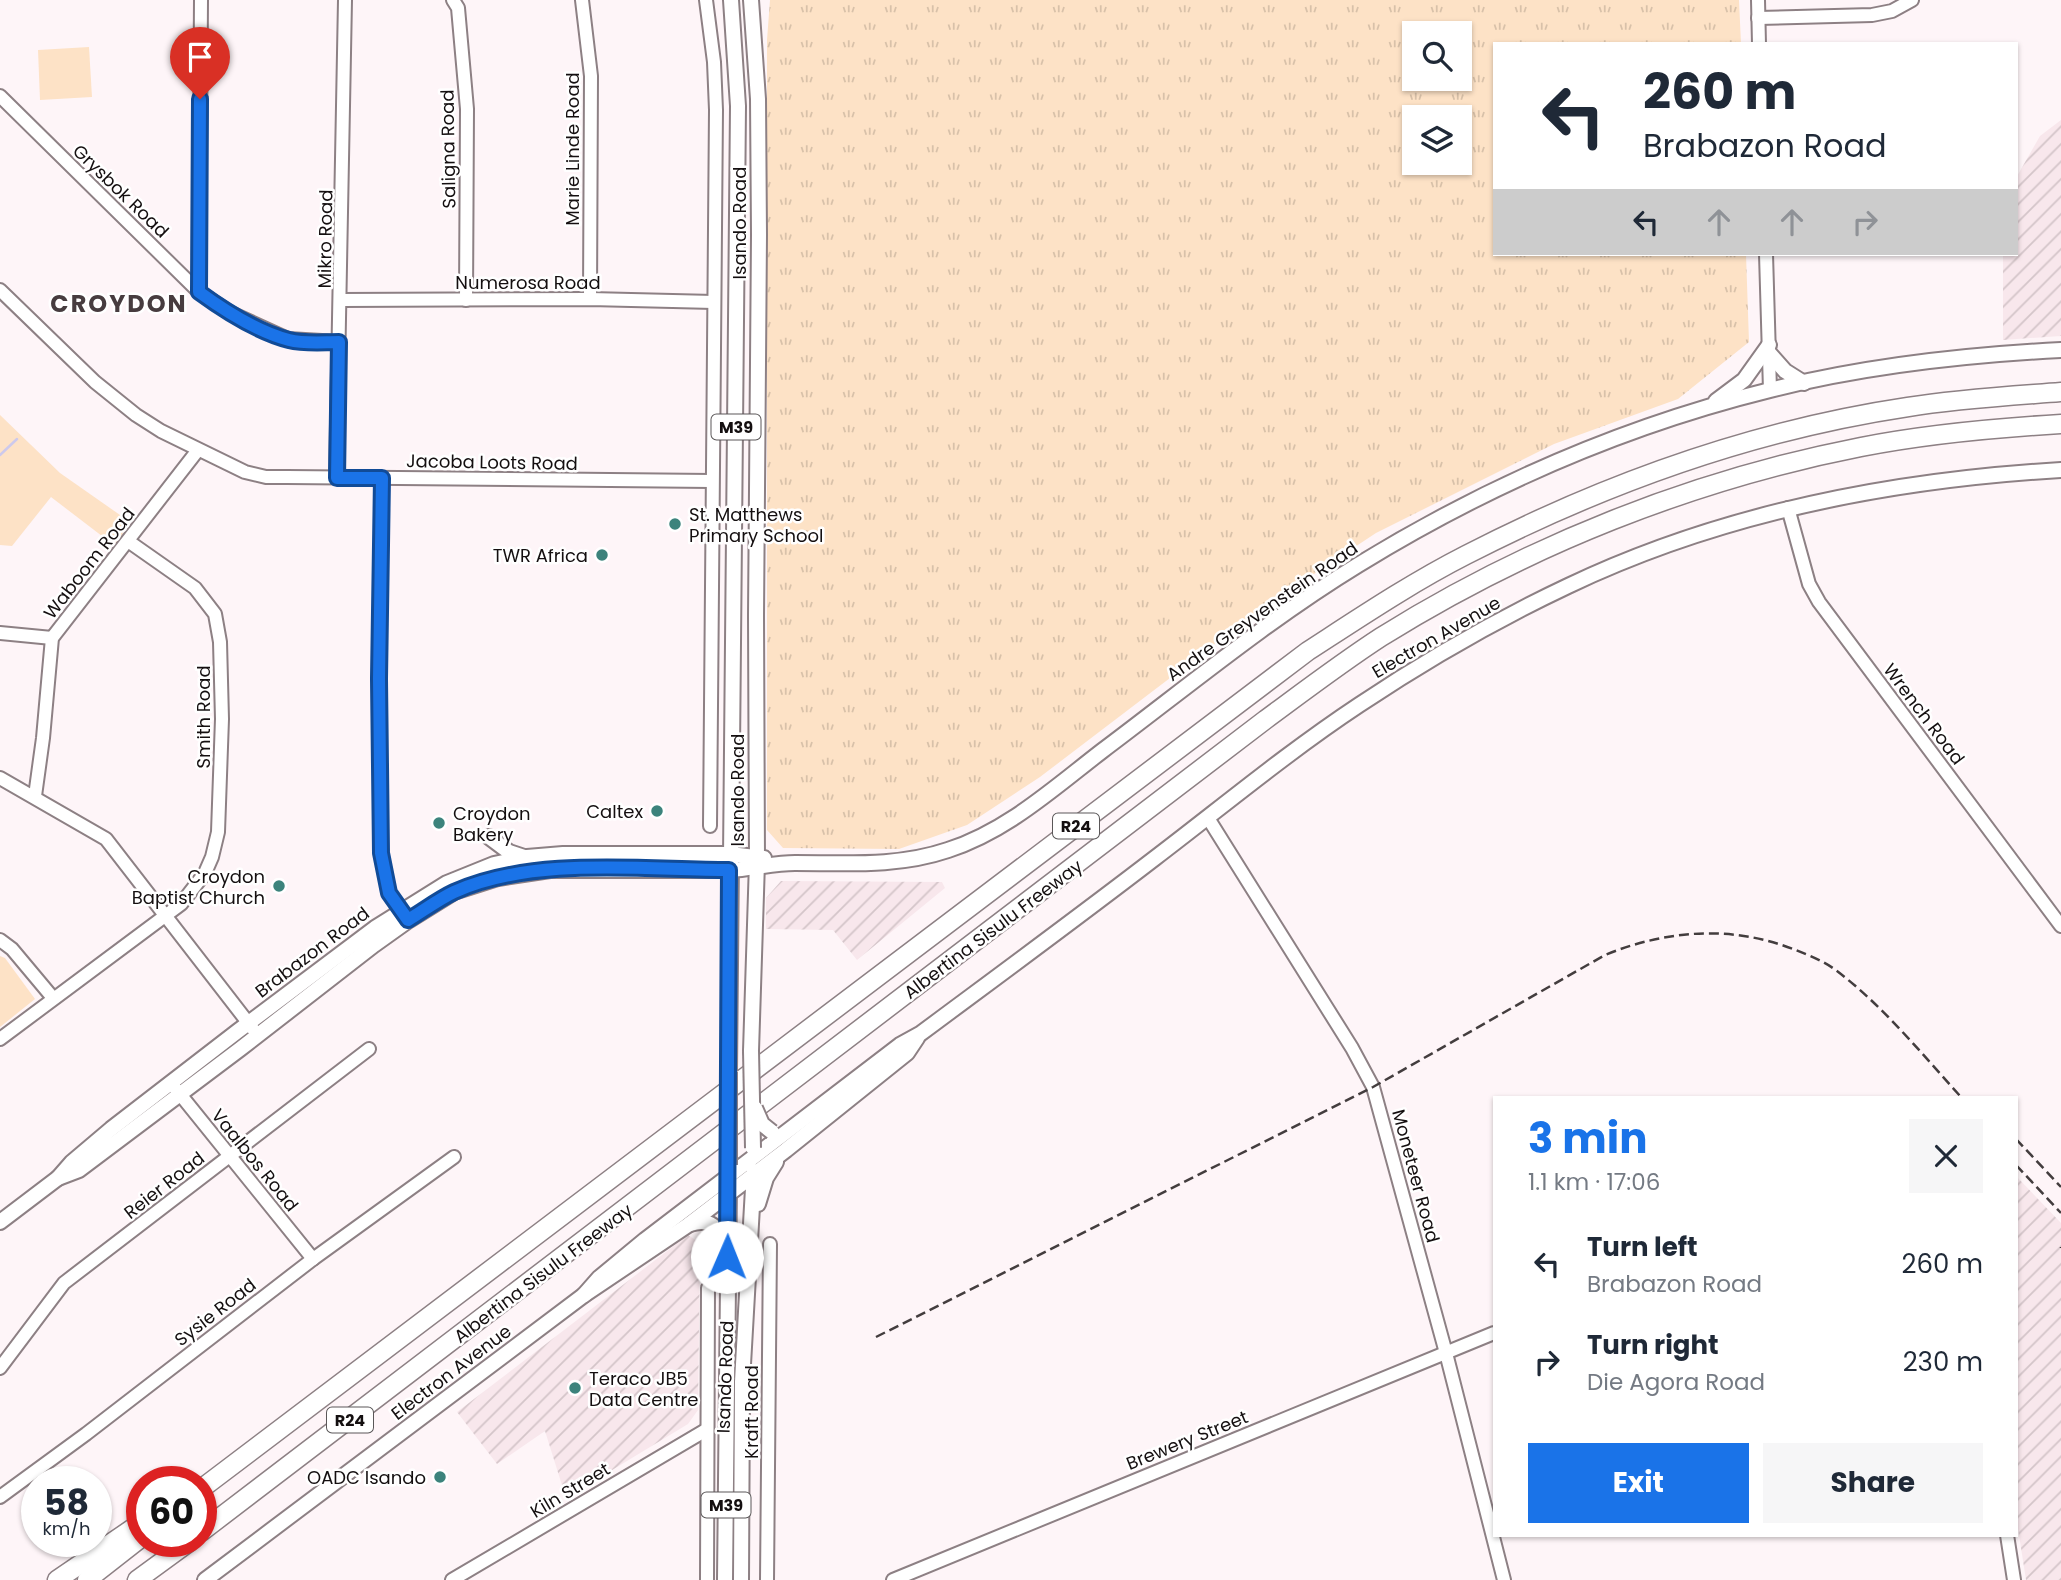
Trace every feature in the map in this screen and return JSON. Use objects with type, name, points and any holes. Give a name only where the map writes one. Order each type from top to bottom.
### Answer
[{"type":"highway","name":"Albertina Sisulu Freeway","points":[[217,1476],[1307,651],[1384,601],[1515,530],[1672,465],[1814,425],[1907,407],[2061,392]]},
{"type":"highway","name":"Albertina Sisulu Freeway","points":[[217,1520],[1265,720],[1381,637],[1479,581],[1537,553],[1650,506],[1716,484],[1863,446],[1967,431],[2061,424]]},
{"type":"highway","points":[[57,1580],[126,1533]]},
{"type":"highway","points":[[87,1580],[126,1550]]},
{"type":"highway","points":[[137,1580],[168,1557]]},
{"type":"highway","points":[[149,1580],[173,1557]]},
{"type":"main road","name":"Isando Road","points":[[725,1580],[729,870],[735,584],[738,132],[731,0]]},
{"type":"main road","name":"Isando Road","points":[[741,1580],[742,1382],[754,1175],[751,1051],[757,862],[759,235],[758,99],[751,0]]},
{"type":"main road","points":[[1703,410],[1744,380],[1769,349],[1785,371],[1804,383]]},
{"type":"main road","name":"Andre Greyvenstein Road","points":[[757,862],[861,864],[909,860],[952,849],[988,834],[1038,801],[1277,619],[1394,544],[1462,506],[1550,464],[1618,437],[1770,390],[1804,383],[1923,363],[2061,350]]},
{"type":"main road","name":"Electron Avenue","points":[[584,1295],[621,1259],[729,1170],[753,1153],[780,1140],[907,1053],[920,1034],[1358,706],[1437,656],[1503,619],[1570,585],[1668,545],[1788,508],[1933,481],[2061,470]]},
{"type":"main road","points":[[489,837],[509,852],[527,857]]},
{"type":"main road","name":"Brabazon Road","points":[[176,1088],[249,1023],[300,994],[460,876],[494,864],[527,857],[563,854],[730,854],[757,862]]},
{"type":"main road","name":"Brabazon Road","points":[[405,915],[454,892],[520,873],[586,869],[729,870],[757,862]]},
{"type":"main road","name":"Brabazon Road","points":[[0,1222],[58,1178],[80,1155],[258,1035],[300,994]]},
{"type":"main road","points":[[751,1229],[780,1140],[762,1124],[752,1100]]},
{"type":"main road","name":"Electron Avenue","points":[[205,1580],[584,1295],[688,1225],[754,1175],[780,1140]]},
{"type":"main road","points":[[688,1225],[705,1221],[715,1226],[721,1238],[722,1270],[727,1279]]},
{"type":"street","points":[[199,292],[201,0]]},
{"type":"street","name":"Mikro Road","points":[[337,478],[345,0]]},
{"type":"street","name":"Saligna Road","points":[[453,0],[458,8],[467,109],[466,300]]},
{"type":"street","name":"Marie Linde Road","points":[[582,0],[591,76],[590,299]]},
{"type":"street","name":"Isando Road","points":[[706,0],[714,62],[716,110],[710,826]]},
{"type":"street","points":[[1758,0],[1759,42]]},
{"type":"street","points":[[1758,18],[1872,15],[1892,11],[1912,0]]},
{"type":"street","name":"Grysbok Road","points":[[0,96],[199,292],[231,313],[279,336],[297,341],[339,342]]},
{"type":"street","points":[[1766,256],[1770,390]]},
{"type":"street","name":"Jacoba Loots Road","points":[[0,290],[113,399],[161,431],[255,475],[712,481]]},
{"type":"street","name":"Numerosa Road","points":[[341,300],[590,299],[714,302]]},
{"type":"street","name":"Waboom Road","points":[[35,796],[52,638],[198,450]]},
{"type":"street","points":[[382,478],[379,679],[381,853],[389,893],[405,915]]},
{"type":"street","name":"Wrench Road","points":[[1788,508],[1810,584],[1819,602],[2061,926]]},
{"type":"street","name":"Smith Road","points":[[0,1039],[181,904],[205,873],[212,857],[218,832],[222,719],[218,625],[212,607],[195,589],[128,541]]},
{"type":"street","points":[[0,633],[52,638]]},
{"type":"street","points":[[0,778],[106,839],[258,1035]]},
{"type":"street","name":"Moneteer Road","points":[[1208,818],[1352,1048],[1373,1087],[1493,1537]]},
{"type":"street","points":[[0,940],[12,949],[53,998]]},
{"type":"street","name":"Reier Road","points":[[0,1368],[60,1286],[369,1049]]},
{"type":"street","name":"Vaalbos Road","points":[[176,1088],[313,1259]]},
{"type":"street","name":"Sysie Road","points":[[0,1497],[97,1426],[313,1259],[454,1157]]},
{"type":"street","name":"Kraft Road","points":[[767,1580],[770,1244]]},
{"type":"street","points":[[707,1580],[708,1288]]},
{"type":"street","name":"Brewery Street","points":[[893,1580],[1493,1333]]},
{"type":"street","name":"Kiln Street","points":[[452,1580],[706,1430]]},
{"type":"street","name":"Moneteer Road","points":[[1493,1537],[1504,1580]]},
{"type":"street","points":[[2007,1537],[2014,1580]]},
{"type":"shaded area","points":[[2061,120],[2061,336],[2003,340],[2003,256],[2018,256],[2018,174],[2040,136]]},
{"type":"shaded area","points":[[781,881],[942,882],[945,888],[857,960],[833,930],[766,929],[766,898]]},
{"type":"shaded area","points":[[2018,1178],[2061,1223],[2061,1580],[2026,1580],[2018,1529]]},
{"type":"shaded area","name":"Teraco JB5 Data Centre","points":[[688,1235],[700,1243],[698,1410],[688,1424],[566,1498],[545,1431],[497,1464],[457,1412]]},
{"type":"green space","points":[[770,0],[1739,0],[1741,42],[1493,42],[1493,256],[1746,256],[1749,342],[1678,399],[1554,444],[1376,533],[1258,611],[1040,777],[967,825],[899,849],[783,848],[767,830],[767,40]]},
{"type":"green space","points":[[89,47],[92,97],[40,100],[38,50]]},
{"type":"green space","points":[[0,415],[60,473],[130,522],[115,546],[51,497],[12,546],[0,545]]},
{"type":"green space","points":[[0,956],[5,958],[35,999],[0,1027]]},
{"type":"waterway","points":[[0,455],[17,439]]},
{"type":"railway","points":[[876,1337],[1373,1087],[1605,955],[1651,940],[1699,934],[1746,936],[1770,941],[1821,961],[1870,999],[1960,1096]]},
{"type":"railway","points":[[2018,1141],[2061,1187]]},
{"type":"railway","points":[[2018,1167],[2061,1213]]},
{"type":"place","name":"St. Matthews Primary School","points":[[675,524]]},
{"type":"place","name":"TWR Africa","points":[[602,555]]},
{"type":"place","name":"Caltex","points":[[657,811]]},
{"type":"place","name":"Croydon Bakery","points":[[439,823]]},
{"type":"place","name":"Croydon Baptist Church","points":[[279,886]]},
{"type":"place","name":"Teraco JB5 Data Centre","points":[[575,1388]]},
{"type":"place","name":"OADC Isando","points":[[440,1477]]},
{"type":"district","name":"CROYDON","points":[[119,303]]},
{"type":"route","points":[[200,99],[199,292],[231,313],[279,336],[297,341],[339,342],[337,478],[382,478],[379,679],[381,853],[389,893],[401,911],[408,920],[454,892],[520,873],[576,869],[729,870],[727,1257]]}]
